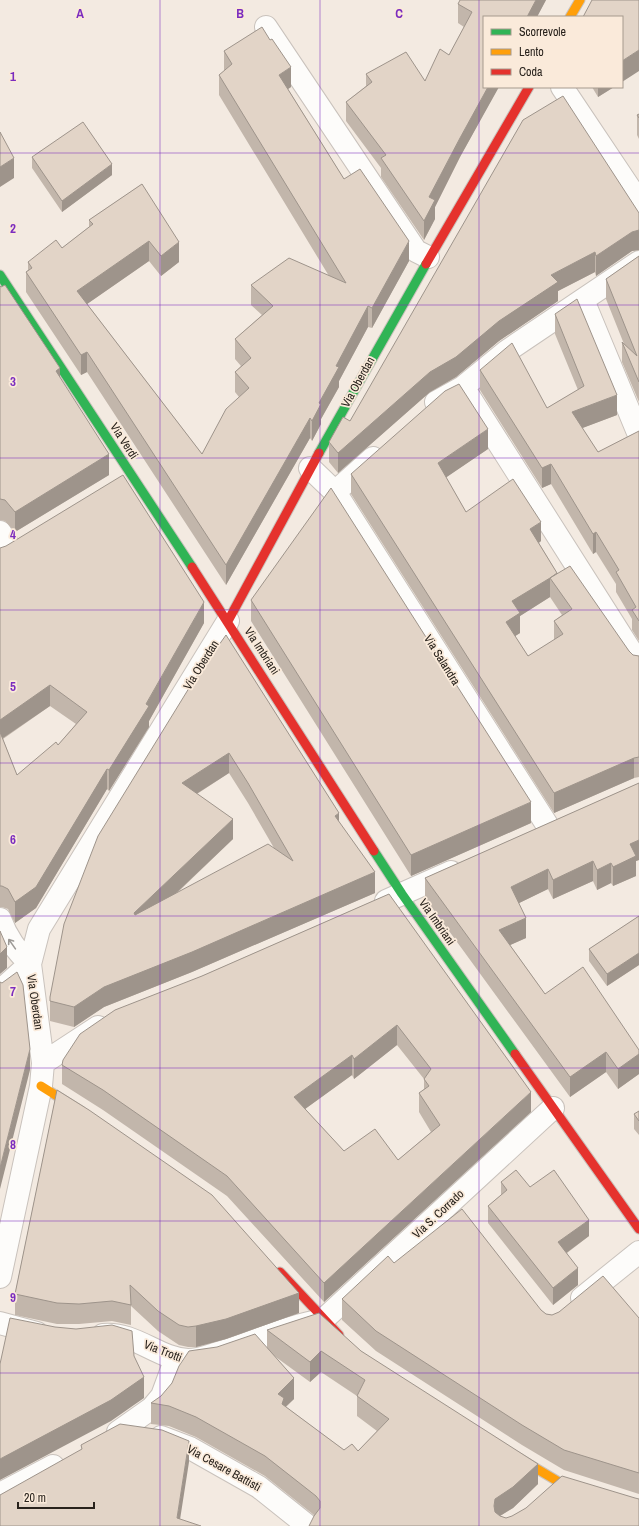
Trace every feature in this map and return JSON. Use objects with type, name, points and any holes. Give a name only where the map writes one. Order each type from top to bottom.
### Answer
[{"type":"street","points":[[571,16],[580,0]]},
{"type":"street","points":[[266,27],[416,251],[428,257]]},
{"type":"street","name":"Via Oberdan","points":[[0,1277],[41,1086],[43,1063],[30,964],[39,929],[228,621],[310,468],[428,257],[528,88]]},
{"type":"street","points":[[563,88],[639,202]]},
{"type":"street","points":[[421,416],[438,401],[463,387],[507,351],[639,262]]},
{"type":"street","name":"Via Verdi","points":[[0,274],[228,621]]},
{"type":"street","points":[[583,300],[639,435]]},
{"type":"street","points":[[463,387],[639,664]]},
{"type":"street","points":[[335,492],[387,446]]},
{"type":"street","name":"Via Salandra","points":[[310,468],[335,492],[549,828]]},
{"type":"street","points":[[112,488],[132,475]]},
{"type":"street","points":[[4,546],[31,537]]},
{"type":"street","name":"Via Imbriani","points":[[228,621],[402,894],[639,1229]]},
{"type":"street","points":[[528,837],[570,819]]},
{"type":"street","points":[[367,910],[472,863]]},
{"type":"street","points":[[0,919],[7,937],[18,952],[30,964],[0,991]]},
{"type":"street","points":[[43,1063],[109,1019],[116,1016]]},
{"type":"street","points":[[41,1086],[90,1116]]},
{"type":"street","name":"Via S. Corrado","points":[[323,1320],[553,1108]]},
{"type":"street","points":[[454,1199],[469,1218]]},
{"type":"street","points":[[569,1309],[639,1252]]},
{"type":"street","points":[[272,1263],[323,1320],[347,1343]]},
{"type":"street","name":"Via Trotti","points":[[84,1336],[115,1334],[142,1343],[176,1358],[187,1360],[199,1359],[232,1350],[301,1324],[323,1320]]},
{"type":"street","points":[[0,1323],[56,1337]]},
{"type":"street","points":[[98,1443],[118,1432],[152,1408],[162,1396],[176,1358]]},
{"type":"street","name":"Via Cesare Battisti","points":[[118,1432],[165,1438],[190,1448],[260,1487],[308,1526]]},
{"type":"street","points":[[502,1447],[559,1482],[639,1508]]},
{"type":"street","points":[[0,1494],[70,1458]]},
{"type":"street","points":[[542,1497],[559,1482]]},
{"type":"building","points":[[460,0],[536,0],[528,16],[483,16],[483,88],[487,88],[429,197],[435,200],[424,221],[381,158],[386,155],[346,102],[372,82],[366,74],[406,52],[425,81],[440,49],[449,55],[472,12],[458,4]]},
{"type":"building","points":[[592,0],[639,0],[639,50],[623,60],[623,16],[584,16]]},
{"type":"building","points":[[262,27],[291,67],[279,75],[344,179],[360,169],[409,241],[372,308],[368,306],[336,366],[339,367],[319,403],[321,404],[312,421],[310,418],[226,565],[87,352],[81,355],[26,272],[32,268],[28,262],[56,240],[62,248],[93,224],[89,220],[142,184],[179,242],[161,256],[149,241],[77,291],[202,454],[226,409],[249,388],[235,372],[251,358],[235,339],[273,306],[251,285],[289,258],[346,283],[219,75],[232,64],[224,51]]},
{"type":"building","points":[[563,96],[639,213],[639,230],[632,232],[596,256],[595,252],[551,275],[558,282],[499,321],[456,357],[430,372],[338,453],[329,442],[343,417],[350,421],[523,120]]},
{"type":"building","points":[[83,122],[112,164],[62,201],[32,157]]},
{"type":"building","points":[[0,132],[14,158],[0,167]]},
{"type":"building","points":[[639,256],[639,382],[622,342],[637,356],[606,279]]},
{"type":"building","points":[[5,285],[60,368],[56,371],[109,454],[15,512],[5,500],[0,499],[0,286]]},
{"type":"building","points":[[577,299],[617,395],[572,412],[598,452],[639,431],[639,621],[632,610],[636,607],[616,572],[619,570],[596,532],[593,534],[551,464],[542,468],[480,370],[512,343],[547,408],[584,386],[555,314]]},
{"type":"building","points":[[459,384],[488,429],[438,463],[466,512],[513,479],[541,522],[530,529],[557,573],[550,578],[570,566],[629,651],[633,655],[639,656],[639,757],[554,793],[351,474],[445,391]],"holes":[[[550,578],[572,609],[554,621],[563,634],[528,656],[506,622],[520,613],[512,601]]]},
{"type":"building","points":[[123,475],[204,602],[146,704],[149,706],[109,770],[107,769],[36,887],[15,902],[8,889],[0,886],[0,732],[17,775],[56,742],[58,745],[87,712],[50,685],[0,720],[0,548],[6,546]]},
{"type":"building","points":[[331,488],[531,802],[411,855],[251,600]]},
{"type":"building","points":[[226,635],[339,813],[335,816],[375,872],[192,952],[104,987],[74,1007],[50,1001],[64,924],[98,836],[194,680]],"holes":[[[229,753],[293,861],[268,844],[135,915],[134,913],[233,819],[182,783]]]},
{"type":"building","points":[[639,783],[639,840],[630,844],[636,856],[613,867],[611,863],[597,870],[593,861],[553,880],[548,869],[511,887],[526,918],[499,930],[545,994],[583,967],[639,1050],[639,1054],[618,1069],[606,1052],[570,1077],[425,878]]},
{"type":"building","points":[[389,894],[531,1092],[324,1283],[227,1176],[103,1090],[62,1065],[63,1060],[80,1034],[115,1010],[202,976]],"holes":[[[397,1025],[431,1069],[424,1079],[429,1086],[419,1093],[440,1125],[398,1160],[375,1129],[344,1151],[294,1097],[352,1055],[354,1059]]]},
{"type":"building","points":[[639,916],[639,953],[607,974],[589,949]]},
{"type":"building","points":[[0,931],[7,947],[0,954]]},
{"type":"building","points":[[17,972],[23,985],[30,1049],[0,1168],[0,982],[2,983]]},
{"type":"building","points":[[57,1090],[89,1110],[212,1195],[299,1293],[226,1319],[188,1327],[179,1325],[158,1311],[130,1285],[131,1305],[112,1301],[79,1304],[57,1303],[15,1294]]},
{"type":"building","points":[[639,1111],[639,1121],[634,1114]]},
{"type":"building","points":[[516,1170],[530,1187],[554,1170],[589,1220],[558,1242],[578,1268],[553,1288],[488,1206],[507,1190],[501,1182]]},
{"type":"building","points":[[462,1209],[541,1310],[546,1314],[552,1315],[559,1312],[603,1276],[639,1318],[639,1473],[564,1450],[522,1425],[376,1331],[342,1299],[388,1256],[394,1263]]},
{"type":"building","points":[[319,1313],[361,1351],[538,1464],[513,1487],[495,1499],[495,1512],[500,1516],[506,1518],[526,1508],[562,1476],[639,1499],[639,1526],[309,1526],[320,1508],[320,1501],[316,1496],[265,1456],[196,1417],[169,1406],[151,1403],[161,1396],[172,1383],[179,1366],[189,1351],[217,1347],[255,1334],[294,1378],[278,1394],[284,1398],[282,1404],[344,1450],[352,1444],[358,1451],[389,1419],[357,1396],[365,1380],[321,1351],[310,1362],[267,1330]]},
{"type":"building","points":[[10,1318],[55,1327],[76,1329],[112,1325],[132,1331],[134,1356],[144,1377],[111,1400],[0,1459],[0,1364]]},
{"type":"building","points":[[120,1424],[162,1430],[189,1441],[177,1518],[201,1526],[0,1526],[0,1495],[82,1449],[81,1445]]},
{"type":"traffic: fast","points":[[319,453],[426,264]]},
{"type":"traffic: fast","points":[[0,275],[192,567]]},
{"type":"traffic: fast","points":[[374,851],[402,894],[515,1054]]},
{"type":"traffic: slow","points":[[571,16],[580,0]]},
{"type":"traffic: slow","points":[[41,1086],[81,1111]]},
{"type":"traffic: slow","points":[[512,1454],[559,1482],[639,1507]]},
{"type":"traffic: jam","points":[[426,264],[528,88]]},
{"type":"traffic: jam","points":[[228,621],[319,453]]},
{"type":"traffic: jam","points":[[192,567],[374,851]]},
{"type":"traffic: jam","points":[[515,1054],[639,1229]]},
{"type":"traffic: jam","points":[[280,1272],[339,1335]]}]
